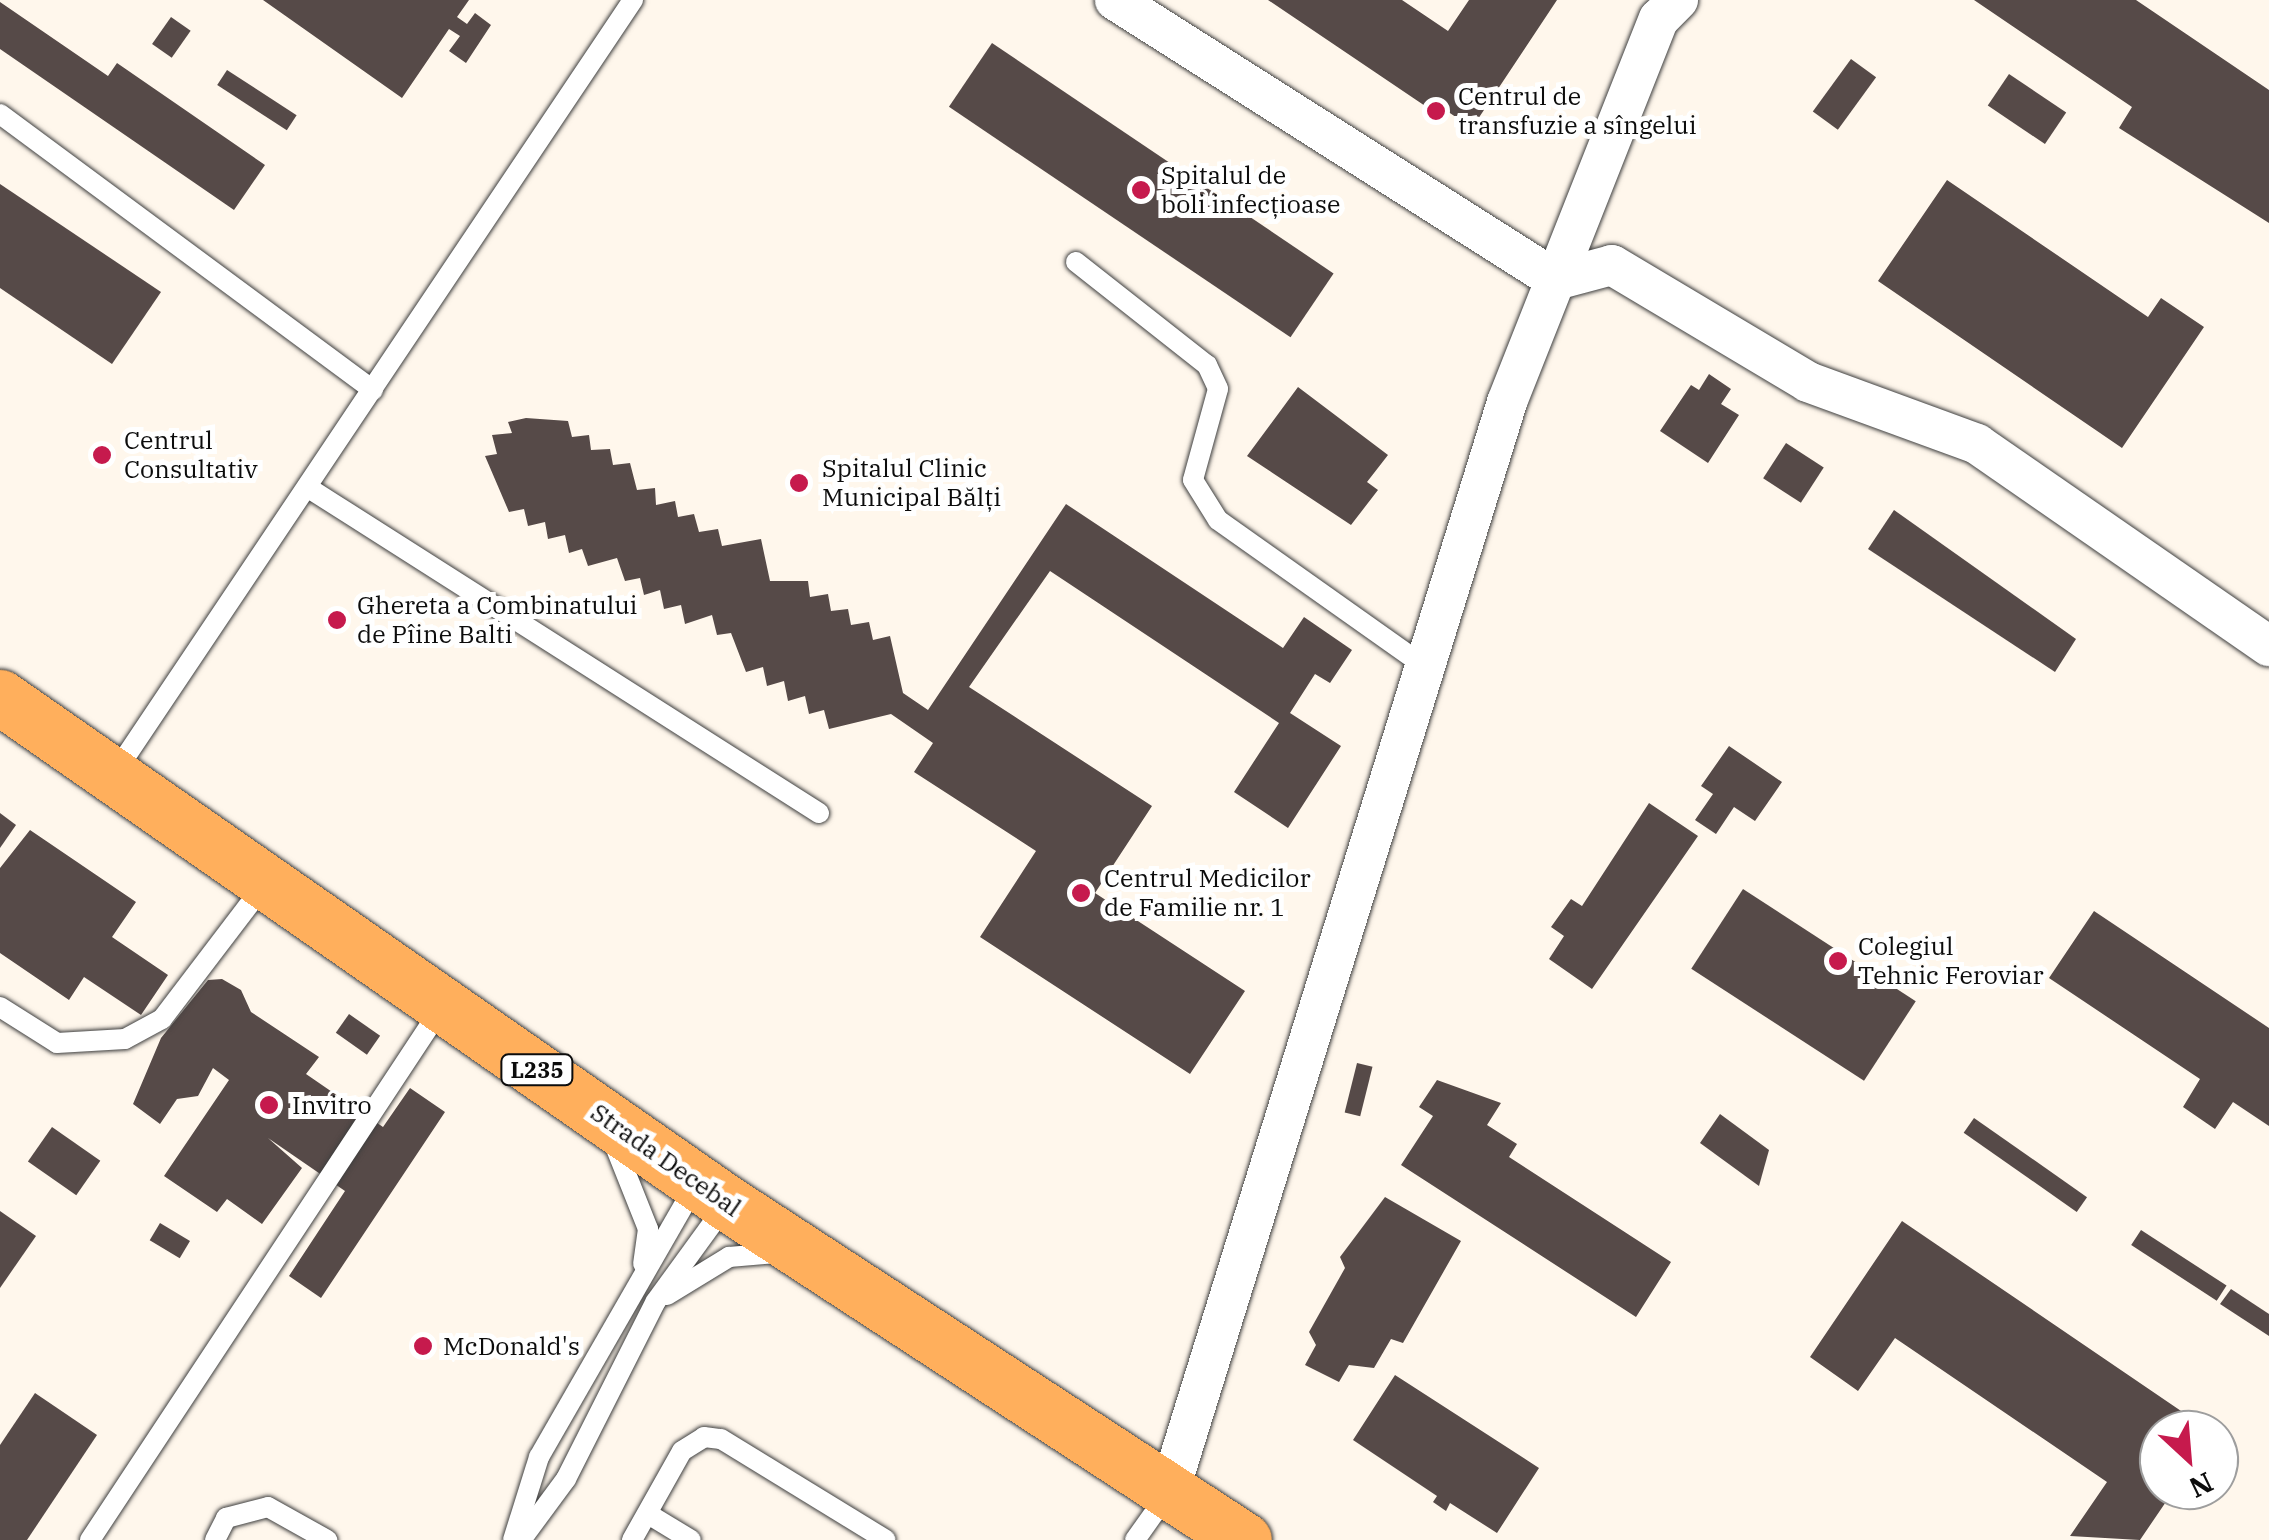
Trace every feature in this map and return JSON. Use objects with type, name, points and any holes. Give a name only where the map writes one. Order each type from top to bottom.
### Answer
[{"type":"main road","name":"Strada Decebal","points":[[0,697],[712,1192],[1244,1540]]},
{"type":"street","points":[[1115,0],[1556,280],[1612,264],[1808,382],[1977,444],[2269,646]]},
{"type":"street","points":[[1169,1492],[1507,402],[1659,19],[1678,0]]},
{"type":"lane","points":[[114,774],[633,0]]},
{"type":"lane","points":[[0,114],[373,390]]},
{"type":"lane","points":[[1076,262],[1206,364],[1218,389],[1193,480],[1218,520],[1424,666]]},
{"type":"lane","points":[[307,487],[819,814]]},
{"type":"lane","points":[[0,1007],[57,1043],[124,1040],[162,1020],[266,881]]},
{"type":"lane","points":[[90,1540],[443,1005]]},
{"type":"lane","points":[[603,1116],[648,1229],[641,1276]]},
{"type":"lane","points":[[517,1540],[540,1457],[641,1276],[712,1192]]},
{"type":"lane","points":[[517,1540],[566,1480],[712,1192]]},
{"type":"lane","points":[[656,1301],[729,1257],[758,1251],[812,1258]]},
{"type":"lane","points":[[632,1540],[682,1451],[704,1437],[720,1439],[886,1540]]},
{"type":"lane","points":[[1135,1540],[1169,1492],[1217,1540]]},
{"type":"lane","points":[[215,1540],[226,1518],[268,1507],[327,1540]]},
{"type":"lane","points":[[648,1514],[691,1540]]},
{"type":"building","points":[[263,0],[469,0],[457,17],[467,24],[475,13],[491,25],[466,63],[449,51],[460,36],[449,29],[402,98]]},
{"type":"building","points":[[1268,0],[1402,0],[1448,31],[1469,0],[1557,0],[1472,128],[1441,107],[1437,114]]},
{"type":"building","points":[[1974,0],[2136,0],[2269,90],[2269,223],[2119,128],[2132,107]]},
{"type":"building","points":[[0,2],[108,76],[117,63],[265,165],[234,210],[0,49]]},
{"type":"building","points":[[171,17],[191,31],[172,58],[152,44]]},
{"type":"building","name":"Spitalul de boli infecțioase","points":[[992,43],[1334,273],[1291,337],[949,107]]},
{"type":"building","points":[[1851,59],[1876,77],[1838,130],[1813,112]]},
{"type":"building","points":[[227,70],[297,115],[287,130],[217,85]]},
{"type":"building","points":[[2009,74],[2066,113],[2045,144],[1988,106]]},
{"type":"building","points":[[1947,180],[2148,317],[2161,298],[2204,327],[2122,448],[1878,281]]},
{"type":"building","points":[[0,184],[161,292],[112,364],[0,288]]},
{"type":"building","points":[[1709,374],[1731,389],[1721,404],[1739,415],[1708,463],[1660,431],[1691,385],[1699,390]]},
{"type":"building","points":[[1298,387],[1388,455],[1367,482],[1378,490],[1351,525],[1247,456]]},
{"type":"building","points":[[526,418],[568,421],[572,437],[589,435],[591,450],[610,449],[613,465],[630,463],[637,490],[655,488],[656,505],[675,501],[678,517],[694,514],[699,532],[718,529],[722,546],[761,539],[770,581],[808,581],[810,597],[828,594],[831,611],[848,609],[851,625],[869,622],[873,640],[890,636],[903,693],[928,710],[1066,504],[1283,648],[1304,617],[1352,650],[1330,683],[1315,674],[1290,713],[1341,746],[1288,828],[1234,792],[1279,723],[1050,571],[969,687],[1152,806],[1095,893],[1245,991],[1190,1074],[980,937],[1036,851],[914,772],[933,743],[891,714],[829,729],[824,710],[809,714],[805,696],[788,701],[784,681],[767,686],[763,667],[746,672],[731,633],[717,635],[712,615],[685,624],[681,605],[664,609],[660,590],[644,595],[640,578],[625,581],[617,558],[588,566],[582,549],[569,553],[565,535],[548,539],[545,522],[528,526],[524,509],[509,512],[485,456],[497,454],[492,435],[512,433],[508,422]]},
{"type":"building","points":[[1786,443],[1824,468],[1801,503],[1763,478]]},
{"type":"building","points":[[1894,510],[2076,639],[2055,672],[1868,549]]},
{"type":"building","points":[[1729,746],[1782,782],[1755,821],[1734,807],[1716,834],[1695,820],[1713,794],[1701,786]]},
{"type":"building","points":[[1649,803],[1698,836],[1592,989],[1549,959],[1564,936],[1551,927],[1571,899],[1582,906]]},
{"type":"building","points":[[0,813],[16,825],[0,848]]},
{"type":"building","points":[[30,830],[136,902],[112,937],[168,975],[141,1015],[84,977],[69,1000],[0,953],[0,868]]},
{"type":"building","points":[[1743,889],[1916,1001],[1864,1081],[1691,969]]},
{"type":"building","points":[[2094,911],[2269,1028],[2269,1126],[2233,1102],[2215,1129],[2183,1107],[2200,1079],[2049,978]]},
{"type":"building","points":[[222,979],[241,990],[251,1012],[319,1057],[306,1074],[383,1127],[410,1088],[445,1112],[321,1298],[289,1276],[345,1191],[268,1138],[302,1168],[262,1224],[227,1199],[217,1212],[164,1176],[229,1080],[213,1068],[198,1096],[177,1099],[160,1124],[133,1104],[161,1038],[208,980]]},
{"type":"building","points":[[349,1014],[380,1036],[367,1055],[336,1033]]},
{"type":"building","points":[[1357,1063],[1373,1067],[1360,1116],[1345,1112]]},
{"type":"building","points":[[1437,1080],[1501,1103],[1487,1125],[1517,1144],[1509,1157],[1671,1262],[1636,1317],[1401,1165],[1433,1116],[1419,1107]]},
{"type":"building","points":[[1720,1114],[1769,1150],[1759,1186],[1700,1143]]},
{"type":"building","points":[[1974,1118],[2087,1197],[2077,1212],[1964,1133]]},
{"type":"building","points":[[52,1127],[100,1161],[76,1195],[28,1161]]},
{"type":"building","points":[[1385,1197],[1461,1241],[1403,1343],[1391,1339],[1374,1368],[1349,1365],[1339,1382],[1305,1365],[1316,1345],[1309,1332],[1345,1268],[1340,1257]]},
{"type":"building","points":[[0,1211],[36,1236],[0,1288]]},
{"type":"building","points":[[1902,1221],[2180,1410],[2139,1410],[2139,1510],[2160,1510],[2140,1540],[2070,1536],[2107,1482],[1895,1338],[1858,1391],[1810,1357]]},
{"type":"building","points":[[160,1223],[190,1241],[180,1258],[150,1240]]},
{"type":"building","points":[[2141,1230],[2227,1286],[2217,1301],[2131,1245]]},
{"type":"building","points":[[2231,1289],[2269,1314],[2269,1336],[2220,1304]]},
{"type":"building","points":[[1395,1375],[1539,1468],[1497,1533],[1450,1503],[1446,1511],[1433,1502],[1437,1496],[1353,1440]]},
{"type":"building","points":[[35,1393],[97,1435],[27,1540],[0,1540],[0,1445]]},
{"type":"place","name":"Centrul de transfuzie a sîngelui","points":[[1436,111]]},
{"type":"place","name":"Spitalul de boli infecțioase","points":[[1141,190]]},
{"type":"place","name":"Centrul Consultativ","points":[[102,455]]},
{"type":"place","name":"Spitalul Clinic Municipal Bălți","points":[[799,483]]},
{"type":"place","name":"Ghereta a Combinatului de Pîine Balti","points":[[337,620]]},
{"type":"place","name":"Centrul Medicilor de Familie nr. 1","points":[[1081,893]]},
{"type":"place","name":"Colegiul Tehnic Feroviar","points":[[1838,961]]},
{"type":"place","name":"Invitro","points":[[269,1105]]},
{"type":"place","name":"McDonald's","points":[[423,1346]]}]
